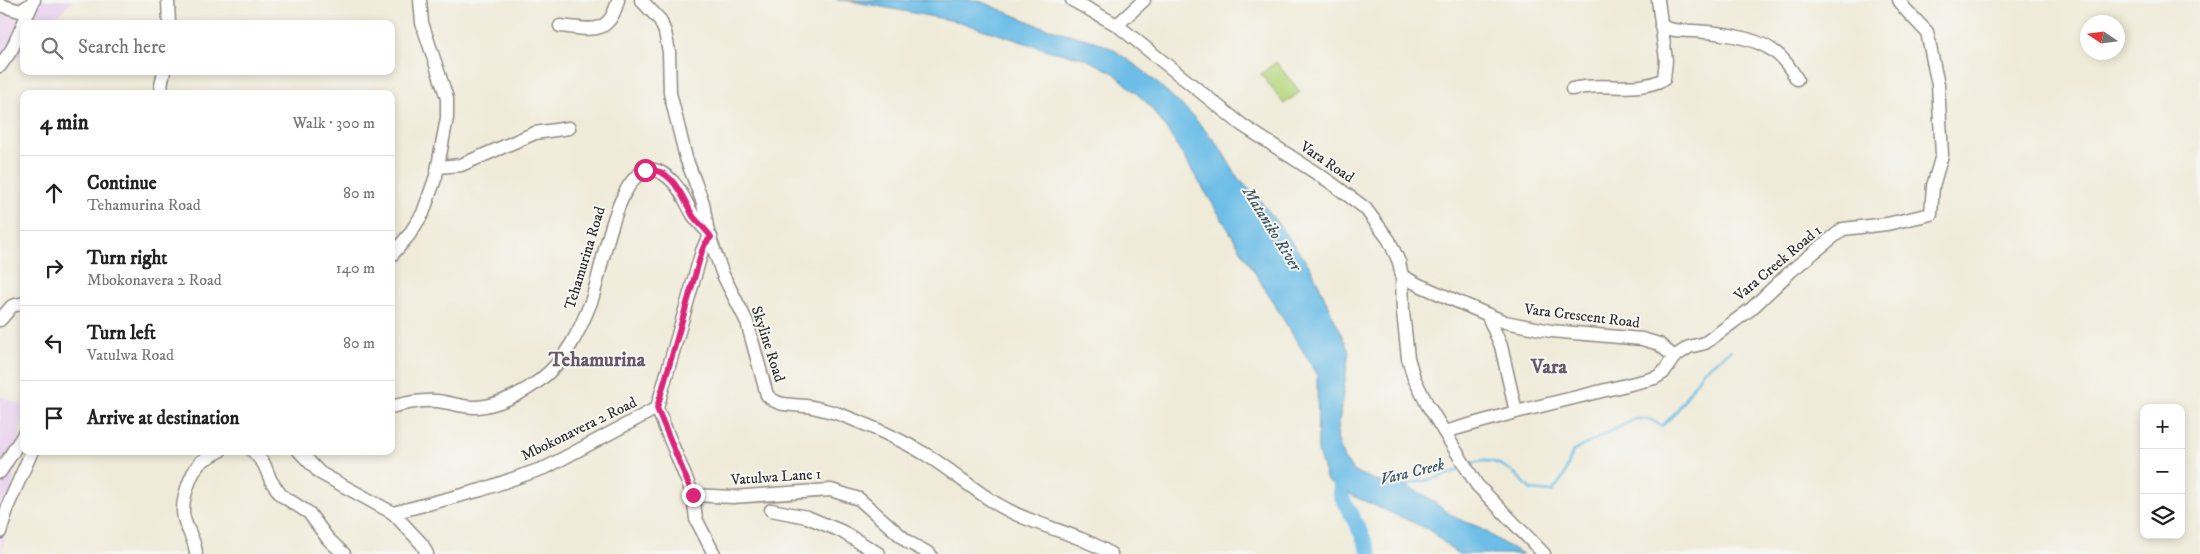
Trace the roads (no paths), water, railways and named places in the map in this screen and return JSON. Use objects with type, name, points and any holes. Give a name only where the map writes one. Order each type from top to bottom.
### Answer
[{"type":"street","points":[[168,0],[169,20]]},
{"type":"street","points":[[395,252],[410,236],[423,213],[438,167],[447,118],[447,98],[422,23],[420,0]]},
{"type":"street","points":[[560,26],[595,29],[606,25],[615,12],[618,0]]},
{"type":"street","name":"Skyline Road","points":[[641,0],[660,20],[668,40],[670,93],[690,171],[704,203],[710,235],[723,274],[747,322],[767,395],[772,400],[787,405],[822,410],[871,427],[925,454],[998,505],[1046,527],[1093,543],[1112,554]]},
{"type":"street","name":"Vara Road","points":[[1072,0],[1117,25],[1242,125],[1330,182],[1365,208],[1389,240],[1399,262],[1402,276],[1402,312],[1408,358],[1414,378],[1444,432],[1477,485],[1544,554]]},
{"type":"street","points":[[1117,25],[1144,0]]},
{"type":"street","points":[[1572,89],[1602,85],[1630,88],[1642,87],[1664,79],[1666,60],[1658,0]]},
{"type":"street","name":"Vara Creek Road 1","points":[[1444,432],[1516,412],[1655,378],[1663,372],[1674,356],[1689,347],[1705,343],[1743,314],[1791,271],[1844,229],[1886,224],[1931,214],[1933,186],[1942,155],[1938,85],[1927,32],[1899,0]]},
{"type":"street","points":[[0,5],[20,11],[32,2]]},
{"type":"street","points":[[24,20],[32,2]]},
{"type":"street","points":[[1661,26],[1678,32],[1692,31],[1723,34],[1771,49],[1784,60],[1797,79]]},
{"type":"street","points":[[0,66],[12,49],[20,30]]},
{"type":"street","points":[[162,90],[163,75]]},
{"type":"street","points":[[438,167],[462,166],[535,133],[569,128]]},
{"type":"street","name":"Tehamurina Road","points":[[395,406],[408,402],[428,401],[478,407],[520,393],[556,366],[573,341],[592,300],[618,205],[625,190],[638,174],[645,170],[657,171],[676,184],[694,216],[710,235]]},
{"type":"street","name":"Mbokonavera 2 Road","points":[[392,513],[481,490],[547,467],[657,408],[702,251],[710,235]]},
{"type":"street","name":"Vara Crescent Road","points":[[1402,276],[1505,322],[1551,331],[1642,339],[1659,344],[1674,356]]},
{"type":"street","points":[[0,320],[12,306],[20,304]]},
{"type":"street","points":[[1488,316],[1501,346],[1516,412]]},
{"type":"street","points":[[657,408],[693,495],[696,519],[714,554]]},
{"type":"street","points":[[0,472],[20,440]]},
{"type":"street","points":[[0,532],[11,496],[30,455]]},
{"type":"street","points":[[196,554],[196,546],[183,515],[187,487],[200,463],[213,455]]},
{"type":"street","points":[[256,455],[264,464],[271,480],[281,495],[309,513],[328,539],[344,554]]},
{"type":"street","points":[[303,455],[320,473],[392,513],[422,544],[427,554]]},
{"type":"street","name":"Vatulwa Lane 1","points":[[693,495],[733,497],[832,490],[859,499],[908,542],[930,554]]},
{"type":"street","points":[[771,510],[808,517],[840,531],[879,554]]},
{"type":"water","name":"Mataniko River","points":[[837,0],[977,0],[1040,26],[1097,42],[1113,49],[1146,73],[1189,112],[1219,146],[1238,178],[1260,200],[1311,268],[1349,351],[1337,437],[1344,459],[1355,472],[1385,484],[1408,487],[1424,495],[1456,518],[1481,528],[1523,554],[1457,554],[1430,530],[1353,496],[1327,481],[1318,452],[1317,374],[1166,128],[1148,104],[1114,73],[1084,58],[1051,51],[960,22]]},
{"type":"waterway","name":"Vara Creek","points":[[1469,465],[1487,461],[1496,463],[1511,471],[1531,490],[1552,492],[1564,476],[1573,451],[1635,419],[1649,419],[1662,426],[1677,411],[1703,371],[1731,350]]},
{"type":"waterway","name":"Vara Creek","points":[[1396,487],[1438,477],[1462,468]]},
{"type":"waterway","points":[[1341,477],[1340,494],[1370,554]]},
{"type":"district","name":"Tehamurina","points":[[597,360]]},
{"type":"district","name":"Vara","points":[[1549,367]]}]
